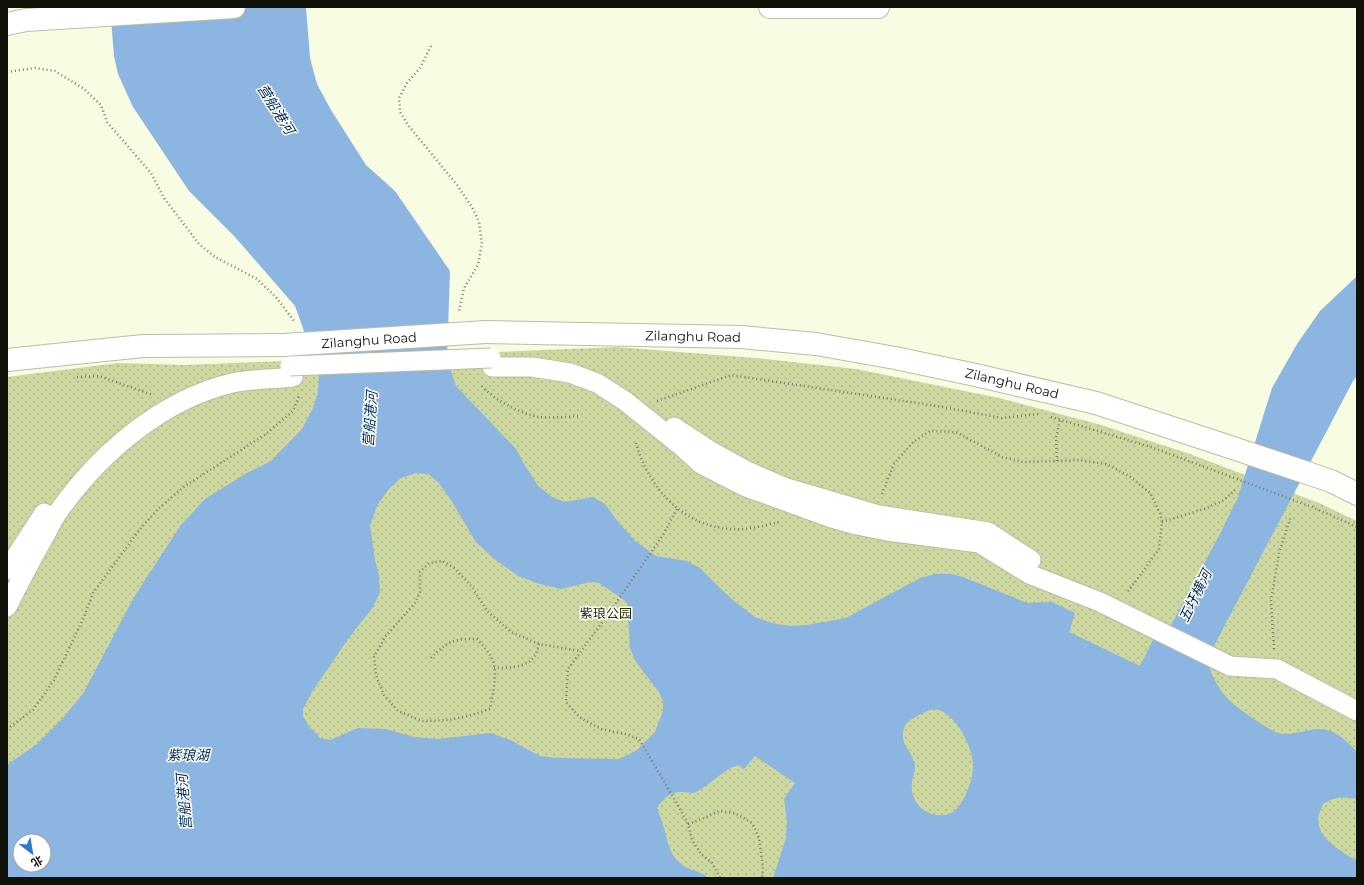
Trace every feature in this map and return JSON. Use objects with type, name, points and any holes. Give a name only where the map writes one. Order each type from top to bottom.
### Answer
[{"type":"street","points":[[7,24],[26,20],[101,14],[234,7]]},
{"type":"street","points":[[770,7],[878,7]]},
{"type":"street","name":"Zilanghu Road","points":[[7,360],[143,346],[283,345],[486,332],[741,337],[816,344],[963,372],[1096,403],[1330,481],[1357,494]]},
{"type":"street","points":[[7,606],[60,508],[89,474],[117,446],[140,428],[178,403],[207,390],[234,382],[532,358],[567,362],[588,368],[615,383],[646,404],[672,426],[709,450],[784,487],[879,515],[988,532],[1034,562],[1106,592],[1164,629]]},
{"type":"street","points":[[492,362],[563,371],[597,383],[625,401],[680,445],[701,464],[746,488],[832,518],[857,525],[887,531],[979,543],[1030,574],[1164,629],[1231,662],[1277,669],[1357,711]]},
{"type":"street","points":[[7,570],[52,502],[105,444],[149,409],[195,384],[227,374],[295,378]]},
{"type":"street","points":[[1231,662],[1274,657],[1283,658],[1357,698]]},
{"type":"path","points":[[431,46],[420,68],[407,83],[398,98],[400,112],[408,125],[457,185],[472,207],[479,222],[482,244],[478,264],[464,288],[459,313]]},
{"type":"path","points":[[7,72],[35,68],[55,71],[84,89],[101,105],[108,122],[151,173],[164,198],[198,244],[215,257],[257,279],[276,297],[295,323]]},
{"type":"path","points":[[646,404],[731,375],[937,406],[1002,418],[1039,414]]},
{"type":"path","points":[[77,377],[99,376],[152,394],[162,402]]},
{"type":"path","points":[[7,729],[33,710],[54,680],[84,617],[93,593],[140,529],[158,509],[185,486],[266,434],[293,411],[295,378]]},
{"type":"path","points":[[478,382],[487,392],[514,408],[538,417],[562,418],[578,416]]},
{"type":"path","points":[[1046,416],[1151,447],[1312,508],[1357,527]]},
{"type":"path","points":[[1057,462],[1056,438],[1060,420]]},
{"type":"path","points":[[879,515],[883,492],[894,464],[912,443],[930,431],[956,432],[1002,457],[1023,462],[1057,462],[1078,460],[1106,464],[1129,476],[1150,493],[1160,513],[1162,522],[1159,549],[1122,601]]},
{"type":"path","points":[[636,443],[640,457],[654,485],[669,503],[701,522],[722,528],[743,529],[788,519],[806,509]]},
{"type":"path","points":[[1162,522],[1207,508],[1224,500],[1235,490]]},
{"type":"path","points":[[677,509],[663,535],[610,613],[568,669],[566,702],[580,717],[601,729],[625,734],[639,739],[688,824],[692,840],[701,854],[712,863],[720,878]]},
{"type":"path","points":[[1274,657],[1271,600],[1279,553],[1291,516]]},
{"type":"path","points":[[431,658],[441,648],[456,640],[477,639],[487,651],[494,665],[494,687],[490,709],[449,720],[422,721],[398,712],[384,695],[376,675],[374,657],[385,637],[415,603],[420,592],[420,572],[429,563],[443,561],[454,568],[472,587],[487,611],[511,632],[539,644],[580,651]]},
{"type":"path","points":[[494,668],[516,667],[527,664],[535,656],[539,644]]},
{"type":"path","points":[[688,824],[719,811],[735,813],[752,823],[759,838],[763,867],[762,878]]},
{"type":"green space","name":"紫琅公园","points":[[617,347],[766,359],[856,369],[999,398],[1098,424],[1190,454],[1319,503],[1357,521],[1357,878],[7,878],[7,377],[118,363],[185,365]]},
{"type":"water","name":"紫琅湖","points":[[110,7],[306,7],[310,58],[317,84],[331,110],[366,165],[395,191],[450,271],[447,359],[456,386],[516,449],[538,486],[552,497],[564,502],[593,497],[605,504],[635,541],[656,556],[687,561],[700,568],[734,601],[755,617],[772,623],[790,626],[807,625],[846,618],[920,578],[936,574],[951,574],[963,577],[1027,603],[1052,602],[1075,613],[1069,632],[1140,666],[1154,638],[1162,642],[1220,534],[1238,497],[1272,388],[1297,344],[1320,311],[1357,276],[1357,376],[1206,661],[1208,662],[1216,682],[1228,699],[1245,713],[1268,728],[1284,734],[1317,729],[1330,731],[1340,736],[1357,752],[1357,799],[1340,798],[1328,801],[1323,804],[1318,819],[1319,826],[1326,839],[1338,849],[1357,861],[1357,878],[773,878],[786,838],[787,820],[784,799],[795,783],[755,756],[744,769],[738,765],[732,767],[695,793],[679,792],[671,794],[662,801],[657,808],[669,847],[673,855],[684,866],[703,874],[708,878],[7,878],[7,765],[37,744],[63,718],[84,692],[134,597],[181,525],[205,499],[245,474],[271,461],[302,429],[313,408],[318,392],[319,373],[295,306],[235,237],[189,191],[133,107],[118,74],[114,56]],"holes":[[[416,473],[428,474],[439,483],[476,542],[493,558],[518,576],[540,584],[561,589],[590,582],[599,583],[627,602],[630,648],[636,662],[659,692],[663,701],[663,711],[655,732],[637,750],[619,759],[558,758],[540,756],[510,740],[490,733],[438,739],[414,737],[386,729],[358,728],[330,740],[320,738],[308,725],[303,716],[303,709],[312,692],[348,639],[373,607],[380,592],[379,576],[370,525],[378,504],[389,489],[401,478]],[[930,710],[938,710],[946,713],[952,719],[963,733],[972,758],[972,774],[965,796],[956,810],[945,815],[931,814],[925,811],[916,802],[912,789],[915,765],[903,738],[905,725],[915,717]]]},
{"type":"water label","name":"营船港河","points":[[276,109]]},
{"type":"water label","name":"营船港河","points":[[370,419]]},
{"type":"water label","name":"五圩横河","points":[[1195,596]]},
{"type":"water label","name":"营船港河","points":[[184,802]]}]
